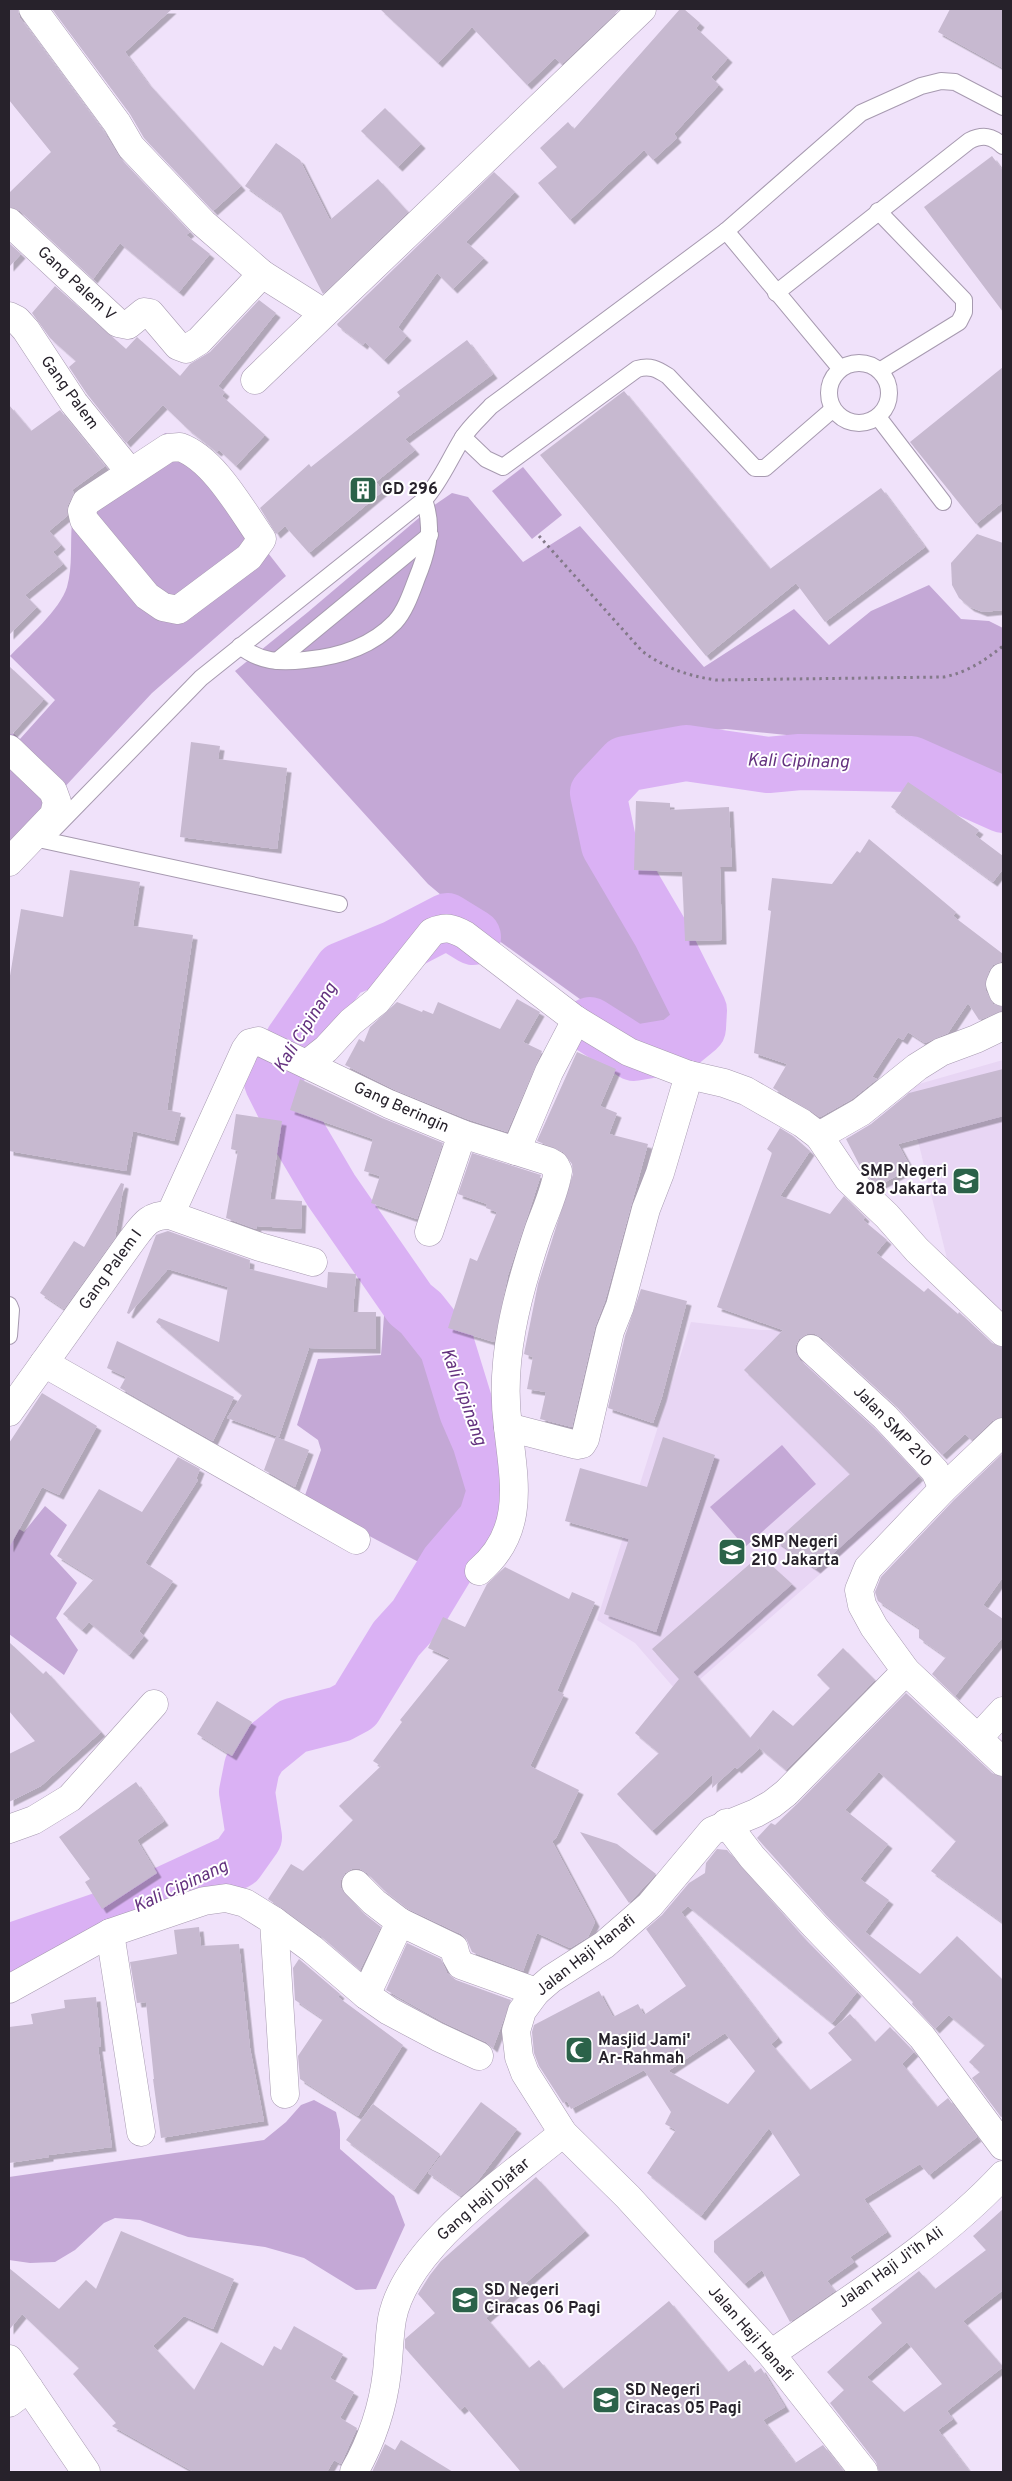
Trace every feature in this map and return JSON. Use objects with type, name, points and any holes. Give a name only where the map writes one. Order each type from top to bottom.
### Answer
[{"type":"street","points":[[33,9],[117,123],[131,147],[203,223],[262,274],[324,313]]},
{"type":"street","points":[[255,380],[642,9]]},
{"type":"street","name":"Gang Palem V","points":[[9,222],[118,323],[128,325],[144,312],[150,313],[178,346],[186,349],[199,341],[262,274]]},
{"type":"street","name":"Gang Palem","points":[[9,316],[17,320],[26,330],[74,402],[130,472]]},
{"type":"street","points":[[180,447],[192,451],[210,467],[262,539],[249,556],[178,610],[163,607],[147,596],[84,520],[82,511],[86,502],[130,472],[168,448],[180,447]]},
{"type":"street","points":[[9,749],[53,791],[57,802],[54,815],[9,862]]},
{"type":"street","points":[[305,1063],[326,1049],[364,1010],[377,1001],[432,932],[443,927],[453,929],[465,935],[576,1020],[629,1052],[689,1076],[746,1091],[775,1106],[819,1136],[848,1179],[887,1216],[917,1250],[1003,1332]]},
{"type":"street","points":[[1003,977],[1000,984],[1003,992]]},
{"type":"street","points":[[516,1151],[549,1072],[576,1020]]},
{"type":"street","points":[[819,1136],[861,1112],[916,1068],[941,1052],[976,1039],[1003,1026]]},
{"type":"street","name":"Gang Beringin","points":[[170,1215],[250,1043],[258,1041],[389,1104],[462,1134],[429,1232]]},
{"type":"street","points":[[508,1427],[577,1445],[584,1439],[610,1331],[620,1306],[636,1241],[660,1173],[689,1076]]},
{"type":"street","points":[[462,1134],[548,1161],[555,1165],[558,1171],[524,1277],[509,1344],[505,1383],[515,1504],[509,1531],[500,1549],[479,1571]]},
{"type":"street","name":"Gang Palem I","points":[[9,1412],[142,1226],[156,1215],[170,1215]]},
{"type":"street","points":[[170,1215],[260,1247],[313,1262]]},
{"type":"street","name":"Jalan SMP 210","points":[[811,1349],[885,1417],[935,1472],[943,1489]]},
{"type":"street","points":[[44,1364],[356,1540]]},
{"type":"street","points":[[1003,1432],[943,1489],[868,1568],[859,1590],[862,1604],[874,1627],[906,1671],[1003,1762]]},
{"type":"street","name":"Jalan Haji Hanafi","points":[[864,2472],[771,2354],[628,2197],[564,2133],[525,2073],[519,2057],[516,2031],[522,2011],[536,1992],[551,1979],[604,1945],[650,1905],[712,1831],[726,1823],[756,1813],[779,1798],[906,1671]]},
{"type":"street","points":[[9,1829],[34,1820],[70,1798],[154,1704]]},
{"type":"street","points":[[978,1738],[1003,1711]]},
{"type":"street","points":[[726,1823],[752,1856],[815,1926],[922,2037],[1003,2146]]},
{"type":"street","points":[[356,1884],[374,1902],[400,1922],[454,1948],[461,1964],[536,1992]]},
{"type":"street","points":[[9,1989],[110,1933],[204,1901],[226,1898],[245,1903],[274,1920],[312,1949],[366,1995],[438,2037],[479,2056]]},
{"type":"street","points":[[274,1920],[285,2094]]},
{"type":"street","points":[[366,1995],[400,1922]]},
{"type":"street","points":[[110,1933],[140,2132]]},
{"type":"street","name":"Gang Haji Djafar","points":[[354,2472],[369,2446],[387,2374],[392,2318],[409,2276],[442,2233],[564,2133]]},
{"type":"street","name":"Jalan Haji Ji'ih Ali","points":[[771,2354],[881,2277],[974,2206],[1003,2175]]},
{"type":"street","points":[[9,2359],[19,2396],[86,2472]]},
{"type":"lane","points":[[9,878],[43,840],[201,678],[424,500],[437,485],[450,464],[462,437],[491,406],[726,231],[861,113],[941,81],[956,82],[1003,107]]},
{"type":"lane","points":[[776,293],[969,141],[986,136],[996,140],[1003,146]]},
{"type":"lane","points":[[878,211],[964,300],[964,312],[959,322],[881,370]]},
{"type":"lane","points":[[726,231],[840,368]]},
{"type":"lane","points":[[861,362],[881,370],[889,386],[888,403],[878,418],[862,424],[845,421],[832,410],[828,395],[830,380],[840,368],[861,362]]},
{"type":"lane","points":[[462,437],[486,459],[503,467],[637,369],[644,367],[655,367],[668,376],[755,468],[765,468],[832,410]]},
{"type":"lane","points":[[878,418],[943,502]]},
{"type":"lane","points":[[240,646],[252,656],[266,661],[321,658],[345,653],[366,644],[395,622],[409,599],[430,535],[429,514],[424,500]]},
{"type":"lane","points":[[277,661],[430,535]]},
{"type":"lane","points":[[43,840],[339,904]]},
{"type":"lane","points":[[9,1305],[11,1310],[9,1336]]},
{"type":"path","points":[[539,536],[642,651],[659,664],[699,678],[726,680],[944,677],[962,673],[979,665],[1003,646]]},
{"type":"shaded area","points":[[165,433],[178,438],[286,576],[152,693],[9,847],[9,730],[20,739],[55,700],[10,656],[58,605],[63,596],[70,571],[72,522]]},
{"type":"shaded area","points":[[523,467],[562,515],[532,539],[492,491]]},
{"type":"shaded area","points":[[452,493],[468,497],[523,562],[580,526],[704,667],[794,609],[829,645],[871,611],[929,585],[961,619],[989,621],[1003,628],[1003,792],[990,781],[939,760],[895,746],[726,729],[639,737],[586,783],[588,852],[680,1006],[667,1029],[647,1043],[634,1038],[473,922],[428,884],[235,671],[433,506]]},
{"type":"shaded area","name":"SMP Negeri 208 Jakarta","points":[[1003,1060],[1003,1328],[951,1275],[905,1088]]},
{"type":"shaded area","points":[[385,1303],[402,1311],[420,1340],[460,1419],[471,1444],[481,1475],[480,1487],[470,1512],[454,1537],[430,1568],[303,1501],[321,1450],[318,1440],[297,1425],[318,1359],[381,1355]]},
{"type":"shaded area","name":"SMP Negeri 210 Jakarta","points":[[691,1322],[761,1330],[779,1330],[904,1448],[922,1485],[681,1696],[635,1643],[597,1620]]},
{"type":"shaded area","points":[[782,1445],[816,1484],[745,1547],[710,1507]]},
{"type":"shaded area","points":[[45,1506],[67,1525],[50,1554],[77,1583],[56,1618],[78,1650],[64,1675],[9,1634],[9,1523],[24,1532]]},
{"type":"shaded area","points":[[314,2100],[336,2112],[340,2130],[340,2149],[394,2196],[405,2225],[376,2289],[356,2290],[304,2258],[265,2247],[188,2237],[140,2220],[115,2218],[104,2223],[75,2250],[55,2262],[30,2263],[9,2260],[9,2177],[264,2140],[286,2122],[301,2105]]},
{"type":"building","points":[[9,9],[18,9],[20,18],[104,132],[120,158],[190,232],[186,235],[210,254],[179,292],[120,243],[93,279],[20,211],[9,207],[9,193],[51,152],[9,100]]},
{"type":"building","points":[[52,9],[172,9],[125,52],[147,82],[241,186],[213,211],[144,138],[130,114]]},
{"type":"building","points":[[380,9],[620,9],[562,64],[555,58],[527,85],[472,27],[438,63]]},
{"type":"building","points":[[680,9],[684,9],[700,23],[696,28],[728,58],[711,77],[719,85],[674,134],[677,138],[653,160],[644,150],[570,220],[538,183],[557,167],[540,148],[568,122],[574,129]]},
{"type":"building","points":[[950,9],[1003,9],[1003,68],[938,32]]},
{"type":"building","points":[[385,108],[421,144],[398,167],[361,131]]},
{"type":"building","points":[[276,143],[300,160],[330,220],[378,179],[408,212],[323,294],[280,211],[245,186]]},
{"type":"building","points":[[992,156],[1003,171],[1003,312],[924,207]]},
{"type":"building","points":[[494,172],[515,192],[466,242],[484,258],[453,289],[437,273],[398,327],[407,336],[384,360],[365,342],[363,345],[338,326],[337,324]]},
{"type":"building","points":[[9,243],[21,254],[9,267]]},
{"type":"building","points":[[55,286],[126,349],[137,337],[180,376],[190,364],[210,352],[259,300],[276,313],[218,386],[225,392],[222,396],[265,435],[236,466],[219,450],[217,452],[188,429],[163,405],[126,443],[87,394],[69,367],[76,361],[50,338],[32,313]]},
{"type":"building","points":[[467,340],[493,374],[405,439],[415,450],[376,482],[383,491],[309,553],[285,526],[276,534],[260,508],[309,464],[311,467],[400,396],[397,392]]},
{"type":"building","points":[[1003,367],[1003,502],[976,524],[910,442]]},
{"type":"building","points":[[624,391],[770,569],[881,488],[925,547],[825,622],[796,583],[706,656],[540,455]]},
{"type":"building","points":[[9,405],[31,431],[60,410],[105,466],[72,490],[74,493],[68,505],[67,516],[49,531],[61,545],[53,552],[63,564],[25,595],[37,607],[9,635]]},
{"type":"building","points":[[977,534],[1003,543],[1003,610],[983,612],[970,607],[959,598],[952,585],[951,563]]},
{"type":"building","points":[[9,666],[44,699],[12,734],[9,734]]},
{"type":"building","points":[[191,742],[220,746],[218,759],[287,768],[277,849],[180,837]]},
{"type":"building","points":[[908,782],[979,830],[975,835],[1003,856],[1003,869],[993,882],[891,807]]},
{"type":"building","points":[[636,801],[670,803],[670,810],[729,807],[732,867],[720,867],[722,940],[685,941],[682,872],[634,870]]},
{"type":"building","points":[[869,839],[956,912],[953,916],[1003,954],[1001,962],[993,965],[989,971],[985,989],[993,1004],[1003,1007],[1003,1011],[979,1020],[968,1003],[948,1033],[925,1043],[908,1032],[903,1040],[898,1037],[872,1077],[877,1079],[852,1099],[820,1117],[773,1088],[787,1064],[754,1053],[771,911],[768,910],[772,878],[832,884],[857,851],[860,853]]},
{"type":"building","points":[[70,870],[140,882],[133,926],[193,935],[167,1110],[181,1113],[174,1141],[133,1131],[126,1171],[9,1151],[9,982],[21,909],[63,917]]},
{"type":"building","points":[[517,999],[540,1012],[523,1042],[542,1051],[507,1132],[467,1119],[395,1090],[345,1065],[359,1039],[364,1042],[370,1027],[397,1002],[422,1012],[423,1010],[433,1014],[438,1002],[500,1029]]},
{"type":"building","points":[[577,1052],[616,1069],[600,1106],[617,1113],[609,1134],[648,1144],[605,1301],[595,1327],[572,1427],[540,1419],[546,1392],[527,1389],[533,1357],[524,1354],[538,1284],[573,1174],[572,1164],[563,1152],[537,1141]]},
{"type":"building","points":[[1003,1069],[1003,1116],[898,1144],[911,1168],[878,1186],[863,1172],[846,1139],[871,1124],[909,1093]]},
{"type":"building","points":[[300,1079],[382,1118],[443,1143],[417,1219],[371,1203],[380,1176],[364,1171],[373,1139],[290,1110]]},
{"type":"building","points":[[236,1114],[282,1121],[270,1199],[302,1201],[301,1229],[257,1226],[256,1229],[226,1218],[238,1151],[231,1149]]},
{"type":"building","points":[[780,1128],[793,1136],[810,1151],[780,1196],[830,1214],[844,1196],[865,1217],[863,1220],[887,1240],[876,1253],[924,1292],[928,1288],[958,1314],[959,1312],[992,1343],[1003,1347],[1003,1417],[992,1421],[972,1440],[965,1434],[942,1455],[896,1406],[822,1338],[815,1334],[807,1334],[799,1339],[796,1345],[796,1353],[800,1360],[874,1428],[919,1476],[816,1569],[776,1541],[850,1474],[744,1370],[783,1330],[717,1307],[772,1153],[767,1149]]},
{"type":"building","points":[[472,1153],[541,1175],[508,1275],[494,1342],[448,1328],[470,1258],[477,1261],[497,1212],[486,1208],[487,1204],[458,1194]]},
{"type":"building","points":[[121,1183],[124,1184],[115,1238],[64,1309],[40,1293],[74,1241],[84,1247]]},
{"type":"building","points":[[168,1231],[250,1260],[249,1269],[327,1288],[328,1272],[356,1274],[353,1312],[376,1312],[376,1349],[309,1348],[279,1437],[227,1418],[242,1395],[156,1322],[159,1318],[219,1342],[228,1287],[168,1269],[129,1314],[127,1313],[156,1235]]},
{"type":"building","points":[[641,1289],[687,1301],[662,1397],[653,1423],[608,1408],[625,1336]]},
{"type":"building","points":[[117,1341],[234,1397],[213,1441],[120,1388],[126,1377],[107,1368]]},
{"type":"building","points":[[42,1393],[97,1426],[59,1495],[42,1487],[9,1548],[9,1443]]},
{"type":"building","points":[[276,1437],[309,1450],[295,1487],[264,1470]]},
{"type":"building","points":[[663,1437],[715,1455],[656,1632],[604,1614],[629,1539],[565,1521],[580,1468],[647,1487]]},
{"type":"building","points":[[1003,1453],[1003,1577],[983,1605],[1003,1619],[1003,1637],[955,1696],[932,1674],[946,1657],[919,1638],[919,1628],[878,1601],[875,1592],[881,1577],[954,1500]]},
{"type":"building","points":[[178,1457],[200,1469],[196,1479],[198,1480],[145,1563],[173,1581],[139,1631],[144,1636],[129,1655],[89,1622],[82,1630],[63,1614],[94,1579],[57,1556],[99,1489],[142,1512]]},
{"type":"building","points":[[760,1555],[792,1584],[693,1672],[750,1738],[773,1710],[793,1726],[830,1688],[817,1675],[843,1648],[875,1680],[786,1770],[756,1745],[759,1749],[737,1769],[735,1767],[712,1788],[713,1774],[652,1831],[617,1794],[659,1753],[635,1733],[679,1679],[652,1649]]},
{"type":"building","points":[[505,1567],[569,1599],[572,1592],[595,1602],[557,1691],[564,1694],[530,1766],[579,1790],[556,1838],[552,1841],[595,1922],[588,1937],[570,1948],[537,1933],[523,1971],[472,1952],[466,1938],[461,1934],[408,1909],[384,1890],[367,1873],[360,1869],[352,1869],[345,1873],[341,1880],[341,1888],[363,1913],[381,1927],[360,1970],[321,1936],[268,1899],[291,1864],[303,1871],[353,1820],[339,1806],[381,1766],[373,1761],[402,1722],[400,1720],[450,1658],[428,1648],[443,1617],[465,1627],[487,1584]]},
{"type":"building","points":[[9,1642],[43,1674],[46,1671],[101,1732],[41,1786],[9,1802],[9,1754],[35,1741],[9,1711]]},
{"type":"building","points":[[906,1693],[992,1773],[1003,1777],[1003,1923],[931,1871],[956,1841],[879,1772],[845,1810],[888,1844],[860,1879],[889,1900],[865,1932],[920,1974],[957,1936],[1003,1980],[1003,2116],[1001,2117],[972,2078],[980,2072],[969,2062],[985,2045],[949,2015],[935,2029],[912,2004],[913,2002],[826,1915],[757,1838],[771,1823],[775,1825],[797,1804]]},
{"type":"building","points":[[217,1701],[252,1722],[232,1756],[197,1734]]},
{"type":"building","points":[[136,1782],[164,1821],[137,1840],[157,1873],[102,1909],[85,1882],[90,1879],[59,1837]]},
{"type":"building","points":[[580,1832],[617,1844],[656,1874],[629,1903]]},
{"type":"building","points":[[717,1849],[727,1850],[803,1937],[857,1992],[832,2023],[688,1906],[681,1912],[778,2038],[771,2044],[810,2090],[852,2060],[828,2033],[850,2014],[875,2042],[890,2027],[914,2052],[902,2064],[937,2107],[948,2098],[977,2137],[929,2175],[920,2164],[864,2199],[887,2232],[850,2257],[854,2262],[827,2281],[835,2291],[790,2322],[762,2270],[744,2284],[714,2252],[714,2241],[800,2175],[769,2128],[701,2216],[647,2173],[676,2130],[665,2124],[671,2112],[644,2070],[571,2109],[567,2101],[563,2103],[539,2066],[534,2053],[532,2032],[534,2025],[599,1991],[613,2017],[638,2004],[644,2015],[686,1986],[646,1929],[662,1915],[689,1883],[705,1873],[706,1863]],"holes":[[[725,2033],[755,2071],[728,2104],[668,2071]]]},
{"type":"building","points":[[199,1927],[201,1946],[239,1944],[250,2048],[264,2121],[161,2138],[146,2002],[137,2003],[130,1962],[177,1954],[174,1930]]},
{"type":"building","points":[[407,1943],[441,1959],[447,1973],[456,1980],[511,2000],[493,2048],[486,2042],[445,2023],[386,1990]]},
{"type":"building","points":[[299,1959],[340,1994],[338,1997],[403,2045],[358,2116],[300,2079],[298,2056],[323,2019],[295,2000],[293,1968]]},
{"type":"building","points":[[96,1997],[101,2047],[98,2047],[112,2147],[49,2155],[49,2157],[9,2163],[9,2027],[33,2024],[31,2014],[65,2008],[64,2000]]},
{"type":"building","points":[[481,2102],[517,2129],[477,2182],[461,2196],[428,2173]]},
{"type":"building","points":[[373,2104],[440,2154],[414,2190],[346,2140]]},
{"type":"building","points":[[536,2177],[585,2231],[486,2318],[529,2368],[539,2360],[563,2389],[669,2301],[728,2372],[745,2360],[754,2373],[761,2368],[785,2407],[763,2420],[795,2463],[823,2445],[844,2472],[521,2472],[465,2406],[460,2410],[405,2348],[405,2339],[435,2313],[418,2294],[441,2261]]},
{"type":"building","points":[[1003,2209],[1003,2290],[963,2321],[1003,2367],[947,2411],[953,2419],[938,2430],[970,2472],[879,2472],[876,2462],[830,2403],[844,2390],[827,2372],[882,2323],[871,2309],[919,2271],[935,2289],[986,2250],[973,2236]],"holes":[[[907,2342],[942,2384],[904,2412],[867,2377]]]},
{"type":"building","points":[[121,2231],[234,2279],[213,2329],[184,2316],[153,2346],[194,2390],[221,2342],[263,2366],[274,2346],[281,2350],[294,2326],[343,2354],[330,2378],[354,2392],[340,2418],[357,2428],[341,2464],[334,2460],[327,2472],[194,2472],[112,2426],[116,2423],[73,2374],[79,2368],[22,2314],[9,2330],[9,2268],[59,2309],[86,2280],[96,2289]]},
{"type":"building","points":[[401,2440],[453,2472],[372,2472],[385,2444],[395,2450]]},
{"type":"waterway","name":"Kali Cipinang","points":[[590,1025],[634,1053],[676,1046],[698,1028],[699,1010],[660,932],[609,845],[598,793],[625,764],[686,753],[768,765],[800,762],[911,764],[1003,805]]},
{"type":"waterway","name":"Kali Cipinang","points":[[9,1952],[131,1910],[237,1861],[254,1837],[247,1792],[252,1767],[260,1753],[293,1726],[340,1714],[355,1706],[396,1639],[416,1617],[448,1564],[486,1520],[495,1491],[447,1346],[421,1313],[410,1304],[331,1190],[298,1134],[272,1082],[293,1041],[342,970],[393,949],[447,921],[473,937]]},
{"type":"place","name":"GD 296","points":[[363,490]]},
{"type":"place","name":"SMP Negeri 208 Jakarta","points":[[966,1181]]},
{"type":"place","name":"SMP Negeri 210 Jakarta","points":[[732,1552]]},
{"type":"place","name":"Masjid Jami' Ar-Rahmah","points":[[579,2050]]},
{"type":"place","name":"SD Negeri Ciracas 06 Pagi","points":[[465,2300]]},
{"type":"place","name":"SD Negeri Ciracas 05 Pagi","points":[[606,2400]]}]
